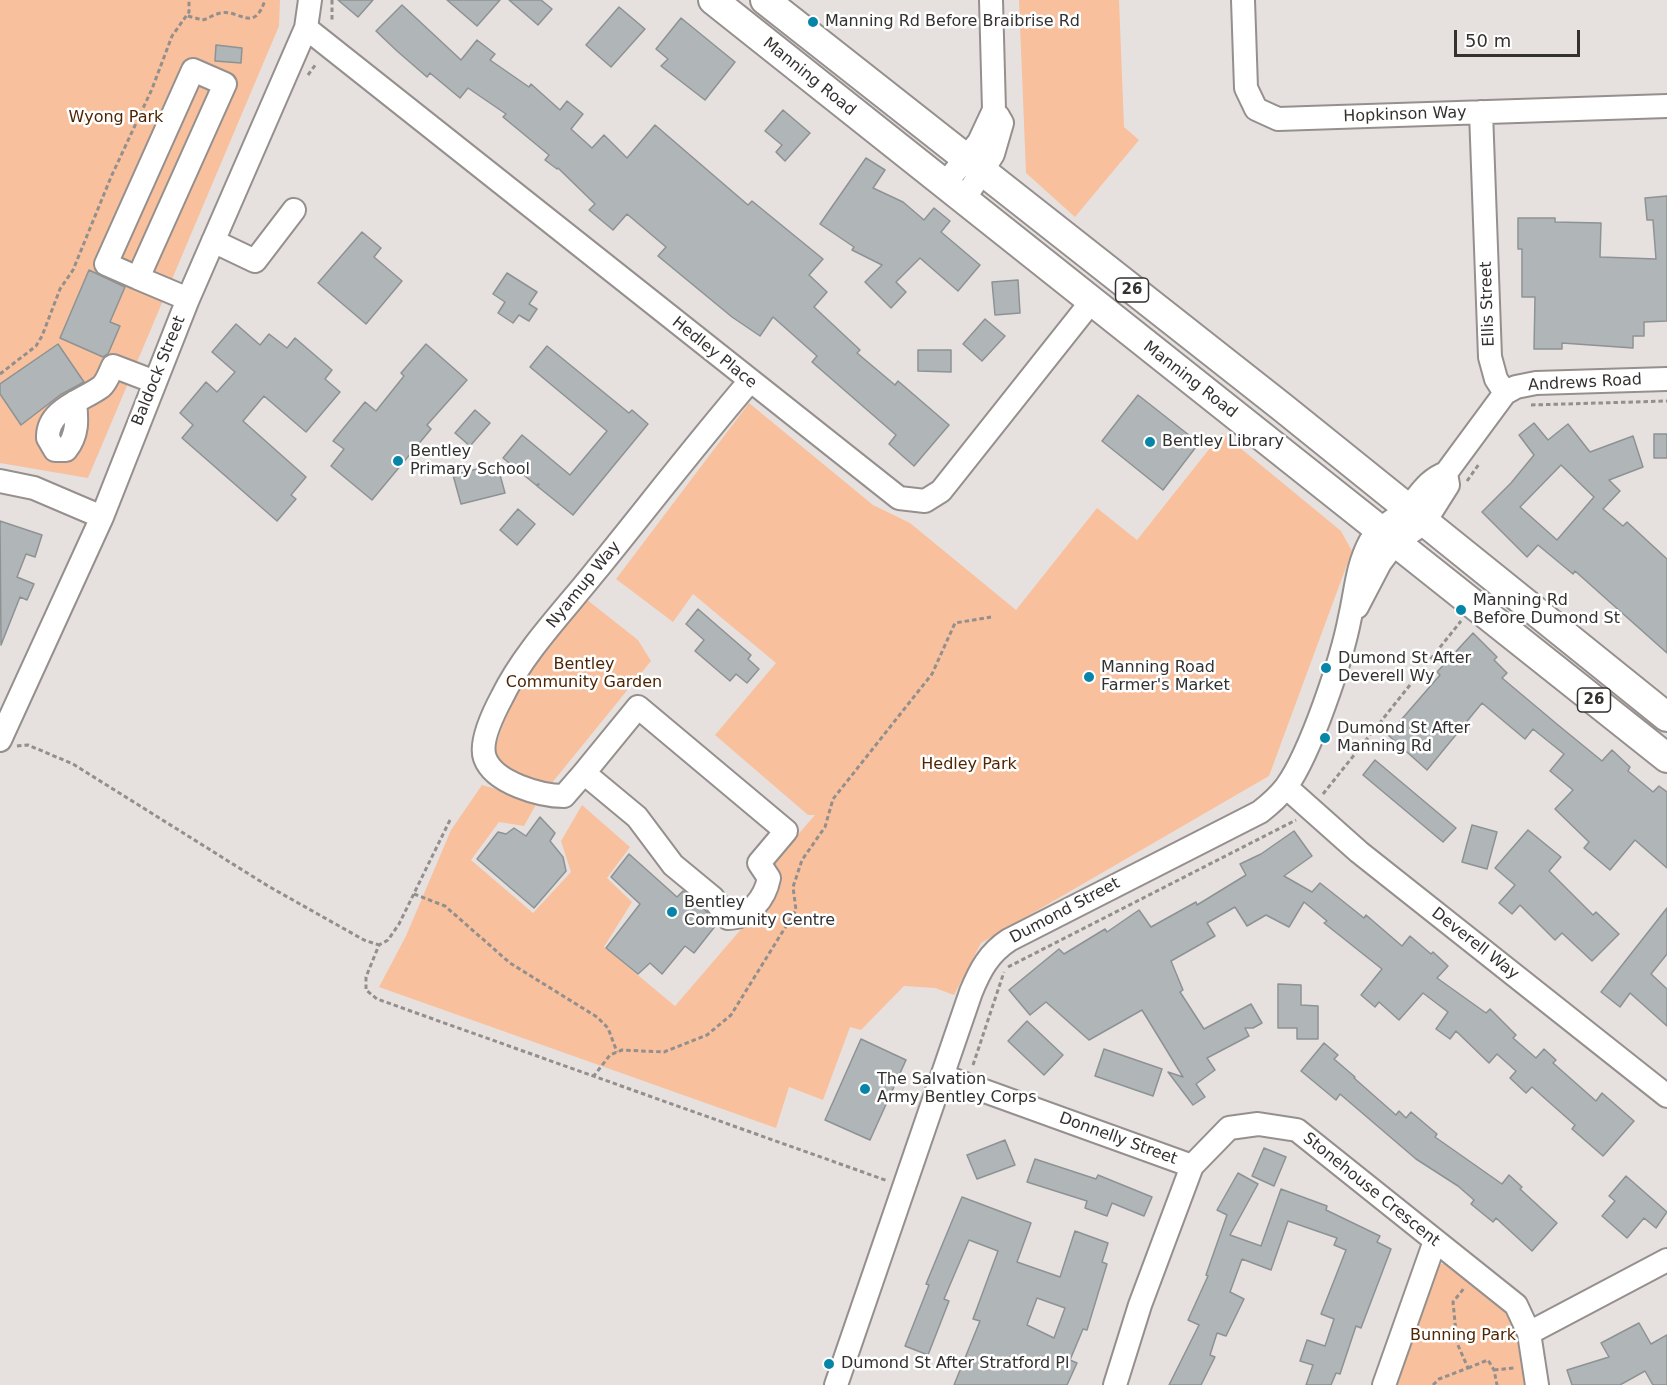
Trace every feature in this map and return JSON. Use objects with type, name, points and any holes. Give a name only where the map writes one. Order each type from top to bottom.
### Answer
[{"type":"main road","name":"Manning Road","points":[[713,0],[953,193],[1667,758]]},
{"type":"main road","name":"Manning Road","points":[[765,0],[1667,717]]},
{"type":"street","name":"Baldock Street","points":[[5,743],[102,517],[188,298],[306,28],[310,0]]},
{"type":"street","points":[[953,193],[974,164],[979,142],[994,110],[991,0]]},
{"type":"street","name":"Hopkinson Way","points":[[1243,0],[1246,88],[1257,110],[1278,119],[1667,106]]},
{"type":"street","name":"Hedley Place","points":[[306,28],[888,491],[905,500],[925,501],[941,491],[1091,302]]},
{"type":"street","points":[[138,278],[225,84],[193,70],[106,264],[138,278],[188,298]]},
{"type":"street","name":"Ellis Street","points":[[1481,112],[1490,357],[1496,379],[1505,393]]},
{"type":"street","points":[[213,241],[255,261],[294,210]]},
{"type":"street","points":[[75,402],[104,385],[113,366],[155,382]]},
{"type":"street","name":"Andrews Road","points":[[1505,393],[1516,387],[1536,383],[1667,379]]},
{"type":"street","name":"Nyamup Way","points":[[584,773],[564,796],[547,796],[531,792],[494,771],[485,758],[490,725],[501,698],[531,652],[681,463],[750,381]]},
{"type":"street","points":[[1415,516],[1454,481],[1505,393]]},
{"type":"street","points":[[0,481],[34,488],[102,517]]},
{"type":"street","name":"Dumond Street","points":[[836,1385],[903,1186],[978,976],[999,946],[1237,825],[1260,812],[1286,787],[1300,760],[1327,694],[1350,618],[1356,577],[1366,551],[1415,516]]},
{"type":"street","points":[[638,707],[786,831],[759,863],[769,878],[766,894],[747,913],[728,918],[713,898],[673,865],[637,817],[584,773],[638,707]]},
{"type":"street","name":"Deverell Way","points":[[1286,787],[1359,852],[1667,1096]]},
{"type":"street","name":"Donnelly Street","points":[[942,1076],[1192,1166]]},
{"type":"street","name":"Stonehouse Crescent","points":[[1115,1385],[1140,1305],[1192,1166],[1229,1128],[1258,1124],[1297,1130],[1516,1305],[1529,1333],[1537,1385]]},
{"type":"street","points":[[1384,1385],[1435,1241]]},
{"type":"street","points":[[1529,1333],[1667,1260]]},
{"type":"path","points":[[0,374],[39,343],[60,289],[73,270],[111,177],[152,89],[171,36],[187,15],[189,0]]},
{"type":"path","points":[[187,15],[202,20],[221,13],[244,20],[257,14],[265,0]]},
{"type":"path","points":[[332,0],[332,22]]},
{"type":"path","points":[[1526,405],[1667,401]]},
{"type":"path","points":[[1454,481],[1481,461]]},
{"type":"path","points":[[593,1077],[610,1055],[622,1050],[664,1052],[682,1047],[707,1035],[731,1015],[796,910],[793,887],[802,860],[825,827],[833,799],[932,674],[955,623],[991,618]]},
{"type":"path","points":[[1318,800],[1463,620]]},
{"type":"path","points":[[5,743],[28,745],[73,764],[268,886],[364,940],[379,945]]},
{"type":"path","points":[[970,1073],[1005,969],[1301,818]]},
{"type":"path","points":[[450,820],[399,924],[388,940],[379,945],[366,977],[366,990],[377,999],[903,1186]]},
{"type":"path","points":[[414,894],[445,906],[510,963],[597,1017],[608,1028],[617,1052]]},
{"type":"path","points":[[1468,1368],[1458,1343],[1453,1302],[1476,1274]]},
{"type":"path","points":[[1432,1385],[1439,1379],[1488,1360],[1494,1370],[1497,1385]]},
{"type":"green space","name":"Wyong Park","points":[[0,0],[280,0],[279,26],[88,478],[0,463]]},
{"type":"green space","points":[[1019,0],[1119,0],[1124,127],[1139,140],[1075,217],[1026,173]]},
{"type":"green space","name":"Hedley Park","points":[[749,403],[873,505],[910,523],[1016,610],[1097,508],[1137,540],[1222,433],[1341,531],[1352,551],[1269,776],[981,943],[954,995],[935,988],[904,986],[861,1030],[850,1027],[823,1100],[789,1087],[776,1128],[379,987],[406,936],[451,830],[482,785],[538,801],[524,826],[499,822],[471,860],[533,913],[571,872],[561,841],[582,805],[630,847],[607,878],[632,902],[604,947],[675,1006],[779,885],[773,863],[815,815],[808,815],[715,735],[776,663],[693,594],[673,622],[616,579]]},
{"type":"green space","name":"Bentley Community Garden","points":[[586,599],[638,640],[651,661],[547,789],[505,768],[494,755],[509,710],[519,690],[543,653]]},
{"type":"green space","name":"Bunning Park","points":[[1447,1264],[1504,1306],[1517,1331],[1527,1385],[1393,1385],[1436,1267]]},
{"type":"building","points":[[338,0],[373,0],[358,17]]},
{"type":"building","points":[[447,0],[500,0],[477,26]]},
{"type":"building","points":[[509,0],[541,0],[552,9],[538,25]]},
{"type":"building","points":[[402,5],[461,60],[477,40],[495,54],[490,60],[529,87],[531,84],[560,110],[567,101],[583,114],[571,129],[592,148],[604,135],[627,158],[655,125],[748,205],[752,201],[823,259],[809,275],[827,292],[814,307],[860,350],[857,353],[895,385],[898,381],[949,425],[914,466],[889,444],[896,435],[812,362],[817,356],[773,317],[760,336],[732,317],[658,256],[666,247],[627,214],[613,230],[589,210],[595,204],[558,168],[545,160],[549,155],[503,117],[506,114],[468,88],[460,98],[430,73],[427,77],[397,51],[376,31]]},
{"type":"building","points":[[619,7],[645,29],[611,67],[586,45]]},
{"type":"building","points":[[681,18],[735,62],[705,100],[661,66],[668,59],[656,49]]},
{"type":"building","points":[[216,45],[242,48],[241,63],[215,61]]},
{"type":"building","points":[[783,110],[810,133],[785,161],[776,152],[782,145],[765,131]]},
{"type":"building","points":[[866,158],[885,170],[873,188],[903,202],[924,220],[934,208],[950,221],[941,232],[980,265],[958,291],[920,258],[896,282],[906,292],[891,308],[865,282],[882,265],[852,250],[854,247],[820,224]]},
{"type":"building","points":[[1667,196],[1667,321],[1644,322],[1644,336],[1633,336],[1633,348],[1562,343],[1562,349],[1534,349],[1535,297],[1522,297],[1522,249],[1518,249],[1518,218],[1555,218],[1555,222],[1601,223],[1600,257],[1656,259],[1653,220],[1647,220],[1645,198]]},
{"type":"building","points":[[362,232],[381,248],[374,257],[402,281],[366,324],[318,283]]},
{"type":"building","points":[[89,270],[125,287],[110,322],[120,326],[108,354],[103,357],[60,338]]},
{"type":"building","points":[[507,273],[537,292],[529,304],[537,309],[529,321],[519,315],[513,323],[498,313],[505,302],[493,294]]},
{"type":"building","points":[[1018,280],[1020,313],[995,315],[992,282]]},
{"type":"building","points":[[985,319],[1005,336],[982,361],[963,344]]},
{"type":"building","points":[[236,324],[260,345],[269,334],[287,348],[295,338],[332,370],[325,379],[340,392],[306,432],[264,396],[243,421],[306,477],[291,495],[296,499],[277,521],[182,438],[193,425],[180,413],[206,382],[217,392],[235,372],[212,352]]},
{"type":"building","points":[[58,344],[84,382],[60,395],[21,425],[0,394],[0,384]]},
{"type":"building","points":[[426,344],[467,380],[427,425],[431,429],[372,500],[331,466],[344,449],[333,441],[365,402],[376,411],[404,376],[401,373]]},
{"type":"building","points":[[547,346],[629,413],[632,410],[648,424],[573,515],[537,486],[539,484],[536,485],[503,458],[522,435],[570,475],[607,431],[530,367]]},
{"type":"building","points":[[918,350],[951,350],[951,372],[918,371]]},
{"type":"building","name":"Bentley Library","points":[[1138,395],[1199,443],[1163,490],[1102,441]]},
{"type":"building","points":[[475,410],[490,423],[470,446],[455,433]]},
{"type":"building","points":[[1534,423],[1548,440],[1568,424],[1590,452],[1633,436],[1643,467],[1609,480],[1620,491],[1603,509],[1623,526],[1627,522],[1667,559],[1667,653],[1575,571],[1573,574],[1538,545],[1527,557],[1482,512],[1511,483],[1534,455],[1519,435]],"holes":[[[1561,465],[1594,497],[1557,540],[1520,507]]]},
{"type":"building","points":[[1654,434],[1667,434],[1667,458],[1654,458]]},
{"type":"building","points":[[497,464],[505,493],[461,504],[453,475]]},
{"type":"building","points":[[518,509],[535,524],[517,545],[500,530]]},
{"type":"building","points":[[0,521],[42,535],[35,557],[26,554],[17,577],[34,584],[27,600],[20,597],[1,645]]},
{"type":"building","points":[[698,609],[751,655],[748,659],[759,669],[747,683],[736,674],[730,681],[695,651],[704,640],[686,624]]},
{"type":"building","points":[[1473,633],[1497,657],[1494,660],[1507,673],[1502,678],[1558,725],[1602,761],[1612,750],[1630,767],[1628,771],[1653,792],[1659,786],[1667,792],[1667,868],[1635,840],[1610,870],[1584,848],[1589,842],[1555,809],[1573,790],[1550,771],[1564,754],[1533,729],[1525,739],[1482,703],[1427,770],[1388,735],[1440,675],[1437,672]]},
{"type":"building","points":[[1375,760],[1456,828],[1443,842],[1363,775]]},
{"type":"building","points":[[540,817],[555,833],[550,841],[563,857],[566,871],[534,908],[477,859],[498,832],[506,834],[514,828],[526,836]]},
{"type":"building","points":[[1472,825],[1497,832],[1487,869],[1462,862]]},
{"type":"building","points":[[1528,830],[1561,857],[1549,871],[1593,915],[1596,912],[1619,934],[1592,961],[1562,933],[1555,940],[1520,905],[1512,914],[1499,903],[1515,885],[1495,868]]},
{"type":"building","points":[[1294,831],[1312,856],[1284,876],[1312,892],[1320,883],[1364,918],[1366,915],[1402,946],[1410,936],[1431,954],[1433,952],[1448,966],[1437,978],[1486,1013],[1490,1009],[1516,1035],[1513,1038],[1536,1058],[1544,1049],[1556,1060],[1553,1063],[1596,1101],[1602,1093],[1634,1121],[1603,1156],[1572,1129],[1575,1125],[1532,1087],[1526,1093],[1510,1078],[1516,1071],[1497,1054],[1489,1063],[1456,1031],[1450,1039],[1436,1029],[1448,1012],[1423,993],[1399,1020],[1379,1002],[1375,1007],[1361,995],[1382,969],[1324,923],[1327,921],[1304,902],[1289,927],[1266,915],[1247,926],[1235,907],[1207,923],[1215,936],[1171,961],[1183,990],[1180,992],[1204,1029],[1251,1004],[1262,1023],[1253,1028],[1245,1028],[1249,1036],[1207,1058],[1215,1070],[1196,1084],[1205,1097],[1193,1105],[1168,1072],[1183,1077],[1142,1010],[1089,1040],[1046,1002],[1030,1015],[1009,990],[1059,949],[1064,954],[1105,929],[1107,932],[1139,910],[1151,927],[1196,902],[1197,905],[1246,875],[1240,864],[1261,854]]},
{"type":"building","name":"Bentley Community Centre","points":[[629,854],[677,897],[683,891],[703,907],[716,925],[694,953],[685,946],[662,974],[650,963],[638,974],[606,948],[640,904],[611,877]]},
{"type":"building","points":[[1667,908],[1667,954],[1651,974],[1667,989],[1667,1026],[1630,993],[1620,1007],[1601,992]]},
{"type":"building","points":[[1278,984],[1301,985],[1301,1005],[1318,1006],[1318,1039],[1297,1039],[1297,1028],[1278,1028]]},
{"type":"building","points":[[1027,1021],[1063,1055],[1044,1075],[1008,1041]]},
{"type":"building","points":[[861,1039],[906,1060],[870,1140],[825,1120]]},
{"type":"building","points":[[1324,1043],[1338,1055],[1334,1059],[1396,1115],[1399,1111],[1406,1118],[1411,1112],[1437,1134],[1435,1137],[1502,1184],[1509,1175],[1522,1187],[1520,1189],[1557,1223],[1532,1251],[1496,1218],[1493,1222],[1471,1204],[1474,1200],[1458,1186],[1416,1159],[1340,1094],[1336,1100],[1301,1071]]},
{"type":"building","points":[[1104,1049],[1162,1069],[1153,1096],[1095,1076]]},
{"type":"building","points":[[1005,1140],[1015,1165],[977,1179],[967,1155]]},
{"type":"building","points":[[1264,1148],[1286,1157],[1274,1186],[1252,1176]]},
{"type":"building","points":[[1035,1159],[1096,1179],[1098,1175],[1152,1197],[1144,1216],[1112,1203],[1107,1216],[1085,1208],[1087,1201],[1027,1182]]},
{"type":"building","points":[[1238,1173],[1258,1184],[1230,1235],[1261,1246],[1281,1189],[1327,1206],[1326,1210],[1380,1236],[1377,1242],[1391,1249],[1361,1328],[1356,1326],[1340,1374],[1336,1373],[1331,1385],[1306,1385],[1313,1365],[1300,1361],[1307,1340],[1325,1346],[1334,1319],[1321,1314],[1346,1250],[1334,1245],[1337,1238],[1288,1221],[1271,1270],[1242,1259],[1230,1292],[1244,1299],[1226,1336],[1217,1333],[1210,1355],[1215,1357],[1201,1385],[1169,1385],[1199,1325],[1188,1320],[1208,1276],[1206,1275],[1227,1215],[1217,1210]]},
{"type":"building","points":[[1626,1176],[1667,1212],[1656,1228],[1644,1218],[1627,1238],[1602,1216],[1615,1201],[1609,1196]]},
{"type":"building","points":[[962,1197],[1031,1223],[1017,1262],[1060,1277],[1075,1231],[1108,1243],[1102,1262],[1107,1264],[1087,1330],[1083,1329],[1070,1360],[1077,1363],[1067,1385],[954,1385],[980,1321],[973,1319],[998,1251],[969,1240],[944,1299],[949,1301],[928,1355],[905,1346],[929,1285],[926,1284]],"holes":[[[1037,1298],[1065,1308],[1054,1338],[1027,1325]]]},
{"type":"building","points":[[1639,1323],[1651,1344],[1667,1335],[1667,1385],[1653,1385],[1645,1371],[1620,1385],[1572,1385],[1567,1370],[1609,1357],[1601,1343]]},
{"type":"place","name":"Manning Rd Before Braibrise Rd","points":[[813,22]]},
{"type":"place","name":"Bentley Library","points":[[1150,442]]},
{"type":"place","name":"Bentley Primary School","points":[[398,461]]},
{"type":"place","name":"Manning Rd Before Dumond St","points":[[1461,610]]},
{"type":"place","name":"Dumond St After Deverell Wy","points":[[1326,668]]},
{"type":"place","name":"Manning Road Farmer's Market","points":[[1089,677]]},
{"type":"place","name":"Dumond St After Manning Rd","points":[[1325,738]]},
{"type":"place","name":"Bentley Community Centre","points":[[672,912]]},
{"type":"place","name":"The Salvation Army Bentley Corps","points":[[865,1089]]},
{"type":"place","name":"Dumond St After Stratford Pl","points":[[829,1364]]}]
